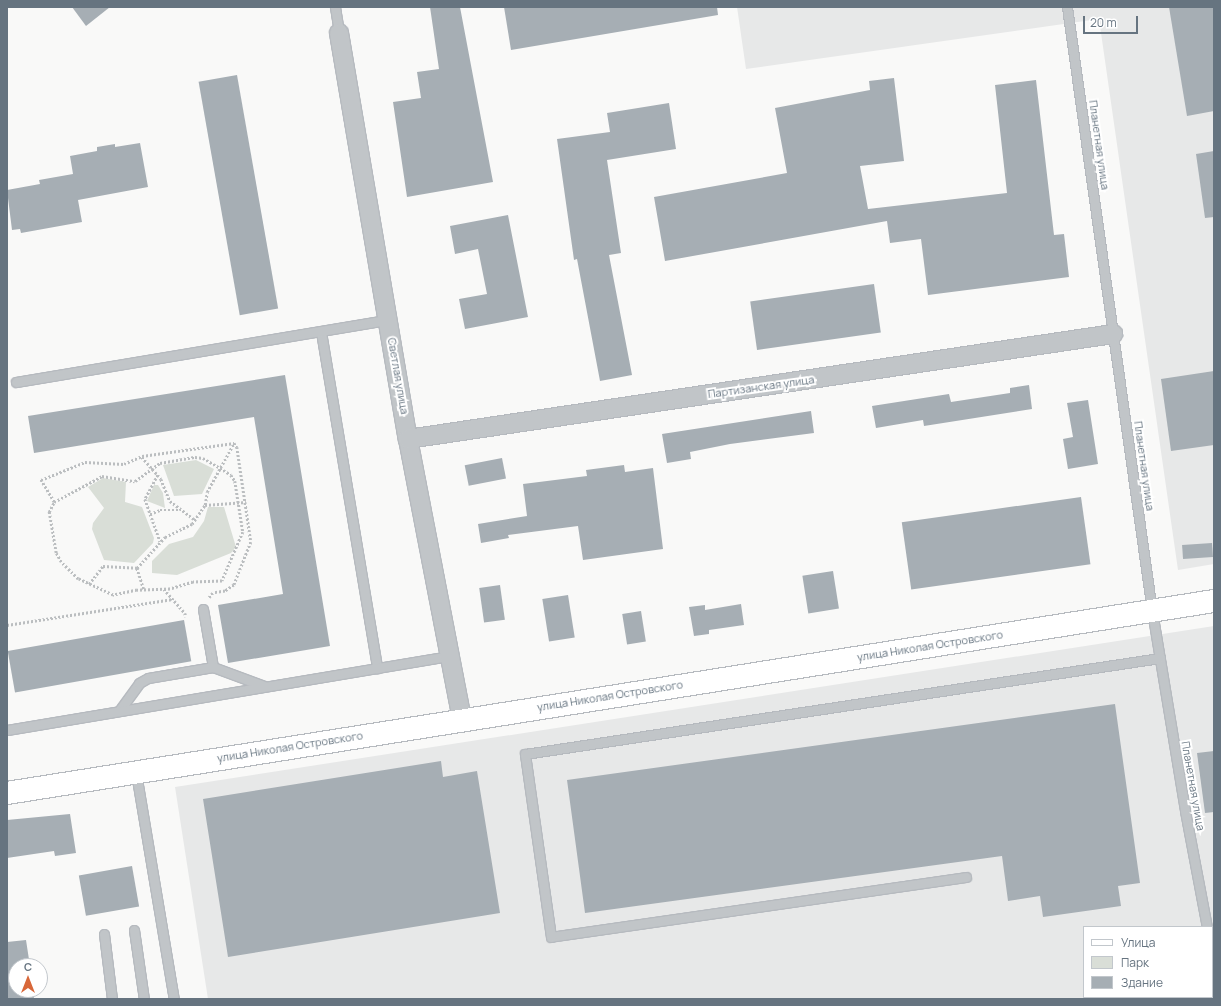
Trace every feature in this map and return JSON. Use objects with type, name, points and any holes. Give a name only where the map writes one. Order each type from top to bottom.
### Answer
[{"type":"street","name":"Светлая улица","points":[[338,32],[408,439],[462,719]]},
{"type":"street","name":"Партизанская улица","points":[[408,439],[1113,334]]},
{"type":"street","name":"улица Николая Островского","points":[[7,793],[462,719],[1214,601]]},
{"type":"lane","points":[[335,7],[338,32]]},
{"type":"lane","name":"Планетная улица","points":[[1067,7],[1152,611],[1185,811],[1207,926]]},
{"type":"lane","points":[[16,382],[388,320]]},
{"type":"lane","points":[[321,332],[377,668]]},
{"type":"lane","points":[[203,610],[213,667]]},
{"type":"lane","points":[[7,730],[450,656]]},
{"type":"lane","points":[[966,877],[551,937],[525,754],[1160,658]]},
{"type":"lane","points":[[119,711],[143,680],[213,667],[265,687]]},
{"type":"lane","points":[[136,773],[174,999]]},
{"type":"lane","points":[[134,930],[144,999]]},
{"type":"lane","points":[[104,934],[112,999]]},
{"type":"path","points":[[54,502],[41,480],[85,462],[124,464],[142,456],[234,443]]},
{"type":"path","points":[[137,568],[160,541],[195,520],[204,505],[207,492],[234,443]]},
{"type":"path","points":[[185,612],[203,610],[210,607],[210,595],[225,591],[234,585],[250,547],[252,536],[234,443]]},
{"type":"path","points":[[142,456],[158,475],[170,501],[195,520]]},
{"type":"path","points":[[195,457],[203,458],[234,478],[243,532],[222,581],[193,582],[164,589],[144,589],[113,595],[78,579],[56,553],[49,512],[54,502],[102,476],[135,481],[152,469],[164,462],[195,457]]},
{"type":"path","points":[[158,475],[145,499],[160,541]]},
{"type":"path","points":[[204,505],[246,502]]},
{"type":"path","points":[[150,514],[160,510],[182,510]]},
{"type":"path","points":[[89,584],[103,566],[137,568]]},
{"type":"path","points":[[137,568],[144,589]]},
{"type":"path","points":[[164,589],[185,612],[186,617]]},
{"type":"path","points":[[7,625],[173,599]]},
{"type":"shaded area","points":[[737,7],[1214,7],[1214,564],[1178,570],[1099,19],[746,69]]},
{"type":"shaded area","points":[[1214,626],[1214,999],[208,999],[175,787]]},
{"type":"green space","points":[[196,460],[214,469],[202,494],[174,496],[163,465]]},
{"type":"green space","points":[[103,478],[126,482],[125,502],[142,507],[154,538],[153,543],[134,563],[104,560],[92,529],[93,523],[104,508],[88,487]]},
{"type":"green space","points":[[154,485],[158,485],[163,493],[165,508],[147,501]]},
{"type":"green space","points":[[208,507],[224,507],[236,547],[231,553],[177,575],[152,573],[152,561],[169,544],[193,537],[204,521]]},
{"type":"building","points":[[72,7],[110,7],[86,26]]},
{"type":"building","points":[[430,7],[460,7],[493,182],[407,197],[393,102],[421,98],[417,72],[439,69]]},
{"type":"building","points":[[504,7],[717,7],[718,15],[511,50]]},
{"type":"building","points":[[1169,7],[1214,7],[1214,111],[1187,116]]},
{"type":"building","points":[[237,75],[278,308],[240,315],[199,82]]},
{"type":"building","points":[[894,78],[904,161],[860,166],[868,209],[1007,193],[995,85],[1036,80],[1054,235],[1064,234],[1069,277],[928,295],[921,239],[890,243],[887,221],[665,261],[654,197],[787,173],[775,108],[870,90],[869,81]]},
{"type":"building","points":[[669,103],[676,149],[607,160],[621,253],[609,255],[632,375],[600,381],[577,259],[574,260],[557,139],[610,132],[607,113]]},
{"type":"building","points":[[140,143],[148,187],[78,200],[82,222],[21,233],[20,229],[12,230],[7,190],[40,184],[39,180],[73,174],[70,156],[97,151],[97,147],[115,144],[115,147]]},
{"type":"building","points":[[1214,151],[1214,217],[1205,218],[1196,154]]},
{"type":"building","points":[[508,215],[528,317],[465,329],[459,299],[487,294],[478,249],[455,254],[450,226]]},
{"type":"building","points":[[874,284],[881,333],[757,350],[750,301]]},
{"type":"building","points":[[1214,371],[1214,445],[1171,451],[1161,379]]},
{"type":"building","points":[[285,375],[330,646],[228,663],[218,605],[283,594],[254,417],[34,453],[28,416]]},
{"type":"building","points":[[1029,385],[1032,409],[924,426],[923,420],[876,428],[872,406],[949,394],[951,402],[1010,393],[1010,388]]},
{"type":"building","points":[[1088,400],[1098,464],[1068,469],[1063,439],[1073,437],[1067,403]]},
{"type":"building","points":[[811,411],[814,433],[730,444],[690,452],[691,459],[667,463],[662,434]]},
{"type":"building","points":[[502,458],[506,479],[469,486],[465,465]]},
{"type":"building","points":[[624,465],[625,472],[653,468],[663,549],[583,560],[578,526],[508,535],[509,538],[481,543],[478,524],[527,516],[523,484],[587,476],[586,470]]},
{"type":"building","points":[[1081,497],[1090,564],[911,590],[902,522]]},
{"type":"building","points":[[1212,543],[1213,557],[1183,559],[1182,545]]},
{"type":"building","points":[[833,571],[839,609],[808,613],[802,576]]},
{"type":"building","points":[[500,585],[505,620],[484,623],[479,588]]},
{"type":"building","points":[[568,595],[575,637],[549,642],[542,599]]},
{"type":"building","points":[[741,604],[744,625],[709,630],[709,634],[694,636],[689,607],[705,605],[705,610]]},
{"type":"building","points":[[641,611],[646,642],[627,645],[622,614]]},
{"type":"building","points":[[184,620],[191,661],[15,692],[8,651]]},
{"type":"building","points":[[1115,704],[1140,883],[1118,886],[1121,906],[1043,917],[1040,896],[1008,901],[1002,856],[585,913],[567,780]]},
{"type":"building","points":[[1214,751],[1214,812],[1205,813],[1197,753]]},
{"type":"building","points":[[441,761],[443,777],[477,771],[500,913],[228,957],[203,799]]},
{"type":"building","points":[[70,814],[76,853],[55,856],[54,851],[7,858],[7,820]]},
{"type":"building","points":[[132,866],[139,906],[86,916],[79,875]]},
{"type":"building","points":[[26,940],[29,958],[8,958],[8,998],[34,999],[7,999],[7,942]]}]
